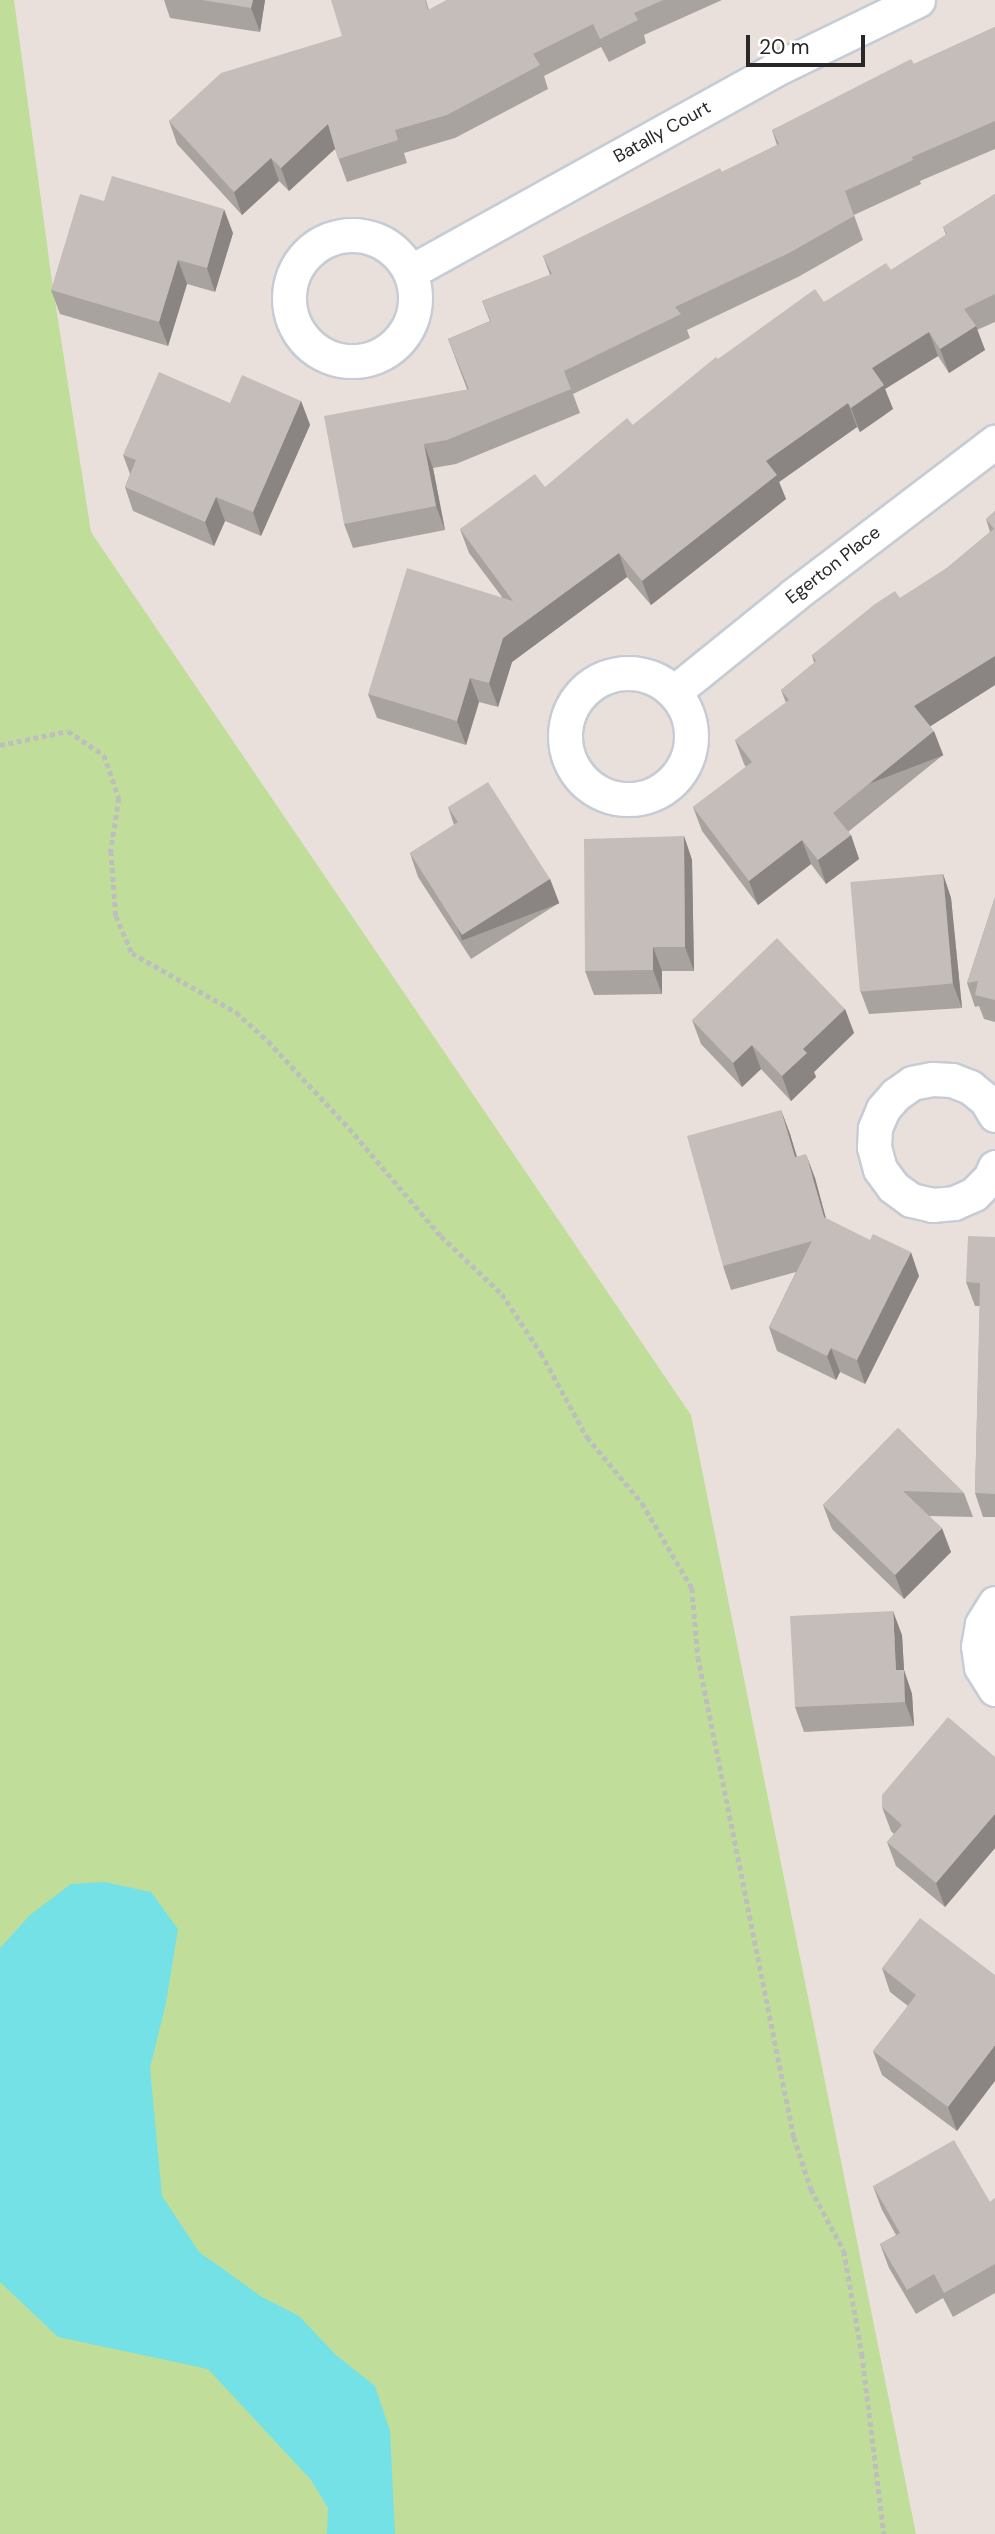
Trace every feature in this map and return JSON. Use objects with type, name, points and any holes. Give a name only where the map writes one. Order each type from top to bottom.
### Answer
[{"type":"street","name":"Batally Court","points":[[410,272],[774,70],[918,0]]},
{"type":"street","name":"Egerton Place","points":[[674,692],[794,595],[995,442]]},
{"type":"street","points":[[995,1115],[986,1100],[970,1087],[952,1080],[932,1079],[912,1083],[895,1094],[883,1109],[875,1128],[874,1147],[880,1169],[893,1187],[911,1200],[932,1205],[954,1203],[974,1194],[990,1178],[995,1167]]},
{"type":"street","points":[[995,1603],[982,1624],[978,1646],[981,1667],[995,1689]]},
{"type":"path","points":[[0,745],[68,732],[104,755],[119,798],[111,851],[117,916],[132,953],[236,1012],[268,1041],[349,1128],[440,1236],[502,1294],[541,1353],[587,1437],[642,1503],[692,1588],[698,1657],[794,2137],[811,2189],[844,2251],[862,2354],[884,2534]]},
{"type":"green space","points":[[0,0],[14,0],[52,281],[91,532],[691,1415],[916,2534],[0,2534]]},
{"type":"water","points":[[104,1882],[151,1892],[178,1929],[166,2003],[150,2068],[162,2196],[199,2252],[262,2297],[299,2316],[336,2355],[375,2386],[390,2431],[395,2534],[327,2534],[328,2508],[311,2480],[208,2369],[58,2337],[0,2282],[0,1948],[30,1915],[71,1884]]},
{"type":"building","points":[[202,0],[253,0],[251,8]]},
{"type":"building","points":[[331,0],[425,0],[428,10],[447,0],[663,0],[634,13],[638,20],[600,39],[593,24],[533,54],[540,65],[447,115],[395,130],[398,140],[338,159],[328,124],[281,168],[271,158],[234,192],[169,121],[221,73],[342,36]]},
{"type":"building","points":[[995,27],[995,121],[912,157],[913,160],[845,191],[854,216],[789,253],[675,307],[681,314],[564,371],[571,389],[447,440],[424,444],[436,506],[344,524],[324,416],[469,389],[448,339],[491,321],[482,301],[552,274],[543,256],[720,168],[722,172],[779,144],[772,130],[911,59],[914,64]]},
{"type":"building","points":[[112,176],[224,209],[207,268],[178,260],[159,322],[51,290],[80,194],[104,201]]},
{"type":"building","points":[[995,194],[995,294],[964,309],[976,326],[940,349],[929,332],[872,368],[884,385],[851,408],[848,403],[766,461],[777,475],[642,581],[619,553],[503,638],[489,683],[470,678],[457,721],[368,694],[407,568],[513,601],[460,529],[535,474],[545,487],[627,418],[633,425],[716,357],[718,359],[815,289],[824,302],[886,263],[891,270],[947,234],[943,227]]},
{"type":"building","points":[[159,372],[230,403],[242,375],[301,401],[253,512],[216,497],[205,522],[125,487],[136,460],[123,455]]},
{"type":"building","points":[[995,511],[995,656],[914,706],[934,731],[833,813],[851,835],[818,860],[802,840],[749,881],[693,807],[752,762],[735,740],[789,700],[781,690],[816,661],[812,655],[895,591],[900,598],[947,568],[994,529],[986,519]]},
{"type":"building","points":[[488,782],[550,879],[462,935],[410,853],[458,822],[448,807]]},
{"type":"building","points":[[684,836],[685,947],[653,947],[653,970],[585,971],[584,839]]},
{"type":"building","points":[[943,874],[953,984],[860,992],[850,882]]},
{"type":"building","points":[[995,897],[995,1000],[975,995],[978,981],[967,983]]},
{"type":"building","points":[[777,938],[845,1009],[803,1049],[807,1053],[782,1076],[752,1045],[733,1063],[692,1020]]},
{"type":"building","points":[[781,1110],[795,1157],[806,1154],[824,1217],[870,1240],[873,1234],[911,1252],[857,1360],[831,1348],[827,1356],[769,1327],[812,1241],[723,1266],[687,1136]]},
{"type":"building","points":[[968,1236],[995,1237],[995,1494],[975,1493],[980,1283],[966,1282]]},
{"type":"building","points":[[898,1428],[964,1493],[903,1491],[942,1528],[895,1575],[823,1505]]},
{"type":"building","points":[[893,1611],[896,1670],[904,1670],[905,1702],[795,1707],[790,1616]]},
{"type":"building","points":[[948,1717],[995,1757],[995,1814],[936,1883],[887,1842],[902,1825],[882,1807],[882,1795]]},
{"type":"building","points":[[920,1918],[995,1975],[995,2045],[948,2107],[873,2051],[916,1995],[882,1968]]},
{"type":"building","points":[[954,2140],[990,2202],[995,2198],[995,2264],[944,2293],[934,2274],[907,2290],[880,2244],[900,2233],[873,2186]]}]
